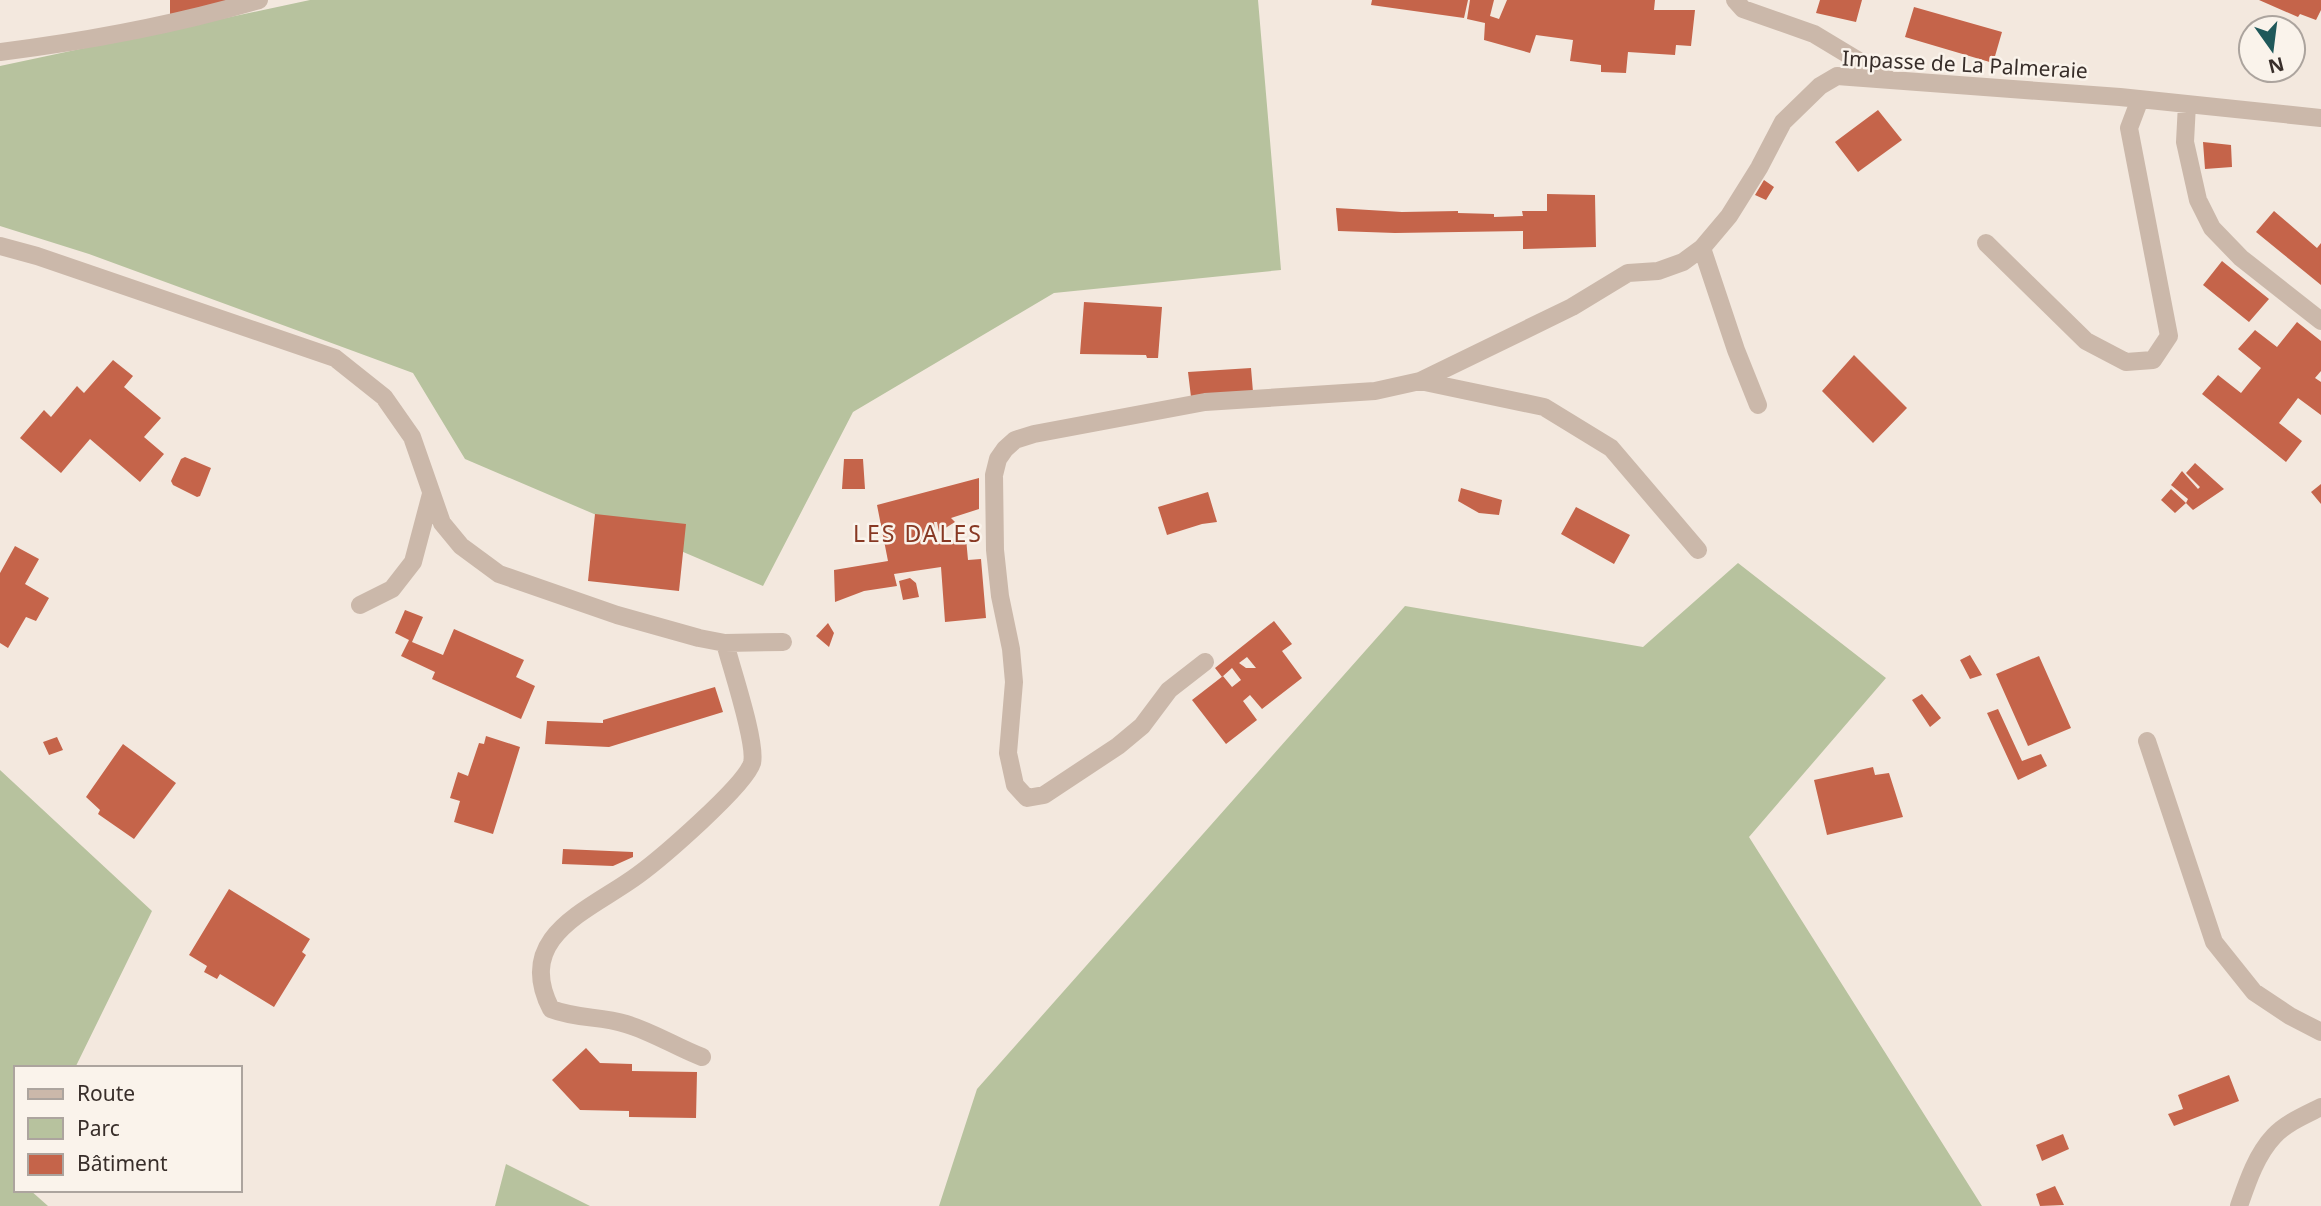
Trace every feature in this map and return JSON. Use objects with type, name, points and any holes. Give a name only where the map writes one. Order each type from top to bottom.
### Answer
[{"type":"street","points":[[0,52],[108,36],[199,17],[259,0]]},
{"type":"street","points":[[1735,0],[1744,9],[1814,34],[1893,81]]},
{"type":"street","name":"Impasse de La Palmeraie","points":[[1205,662],[1169,690],[1142,726],[1118,746],[1044,796],[1027,798],[1015,785],[1008,753],[1014,682],[996,562],[994,475],[998,459],[1015,440],[1034,434],[1205,402],[1375,391],[1420,381],[1572,307],[1628,273],[1658,271],[1683,262],[1702,248],[1728,216],[1759,168],[1783,122],[1820,86],[1837,76],[2140,99],[2321,118]]},
{"type":"street","points":[[1986,243],[2086,341],[2126,362],[2153,360],[2169,336],[2129,128],[2140,99]]},
{"type":"street","points":[[2187,104],[2185,142],[2198,200],[2212,228],[2241,258],[2321,321]]},
{"type":"street","points":[[0,246],[37,256],[335,358],[384,397],[412,437],[442,523],[461,546],[499,573],[617,615],[725,643],[783,642]]},
{"type":"street","points":[[1702,248],[1735,351],[1758,405]]},
{"type":"street","points":[[1420,381],[1544,407],[1611,448],[1698,550]]},
{"type":"street","points":[[360,605],[392,589],[413,562],[432,491]]},
{"type":"street","points":[[702,1057],[653,1033],[623,1023],[570,1016],[551,1009],[542,992],[540,968],[547,947],[568,920],[638,875],[722,801],[752,763],[751,741],[725,643]]},
{"type":"street","points":[[2147,741],[2214,942],[2254,992],[2290,1016],[2321,1032]]},
{"type":"street","points":[[2239,1206],[2251,1172],[2274,1136],[2300,1117],[2321,1107]]},
{"type":"green space","points":[[310,0],[1258,0],[1281,270],[1054,293],[853,412],[763,586],[465,459],[413,373],[89,254],[0,226],[0,66]]},
{"type":"green space","points":[[1738,563],[1886,678],[1749,837],[1982,1206],[939,1206],[977,1089],[1405,606],[1643,647]]},
{"type":"green space","points":[[0,770],[152,911],[76,1066],[14,1066],[14,1192],[32,1192],[48,1206],[0,1206]]},
{"type":"green space","points":[[506,1164],[590,1206],[495,1206]]},
{"type":"building","points":[[170,0],[234,0],[170,16]]},
{"type":"building","points":[[1372,0],[1468,0],[1464,18],[1371,5]]},
{"type":"building","points":[[1470,0],[1494,0],[1490,16],[1499,19],[1507,0],[1655,0],[1654,10],[1695,10],[1691,46],[1676,45],[1675,55],[1628,52],[1626,73],[1601,72],[1601,65],[1570,61],[1573,40],[1536,35],[1530,53],[1484,40],[1485,23],[1467,19]]},
{"type":"building","points":[[1820,0],[1862,0],[1856,22],[1816,13]]},
{"type":"building","points":[[2259,0],[2321,0],[2321,10],[2316,20],[2307,17],[2307,14],[2291,14]]},
{"type":"building","points":[[1914,7],[2002,32],[1993,63],[1905,37]]},
{"type":"building","points":[[1878,110],[1902,140],[1858,172],[1835,142]]},
{"type":"building","points":[[2203,142],[2231,145],[2232,167],[2205,169]]},
{"type":"building","points":[[1764,180],[1774,187],[1766,200],[1755,195]]},
{"type":"building","points":[[1547,194],[1595,195],[1596,247],[1523,249],[1523,231],[1338,231],[1336,208],[1402,212],[1458,211],[1494,214],[1494,217],[1523,216],[1522,211],[1547,211]]},
{"type":"building","points":[[2274,211],[2317,248],[2321,243],[2321,285],[2256,232]]},
{"type":"building","points":[[2222,261],[2269,299],[2249,322],[2203,285]]},
{"type":"building","points":[[1084,302],[1162,307],[1158,358],[1147,358],[1146,355],[1080,354]]},
{"type":"building","points":[[2297,322],[2321,341],[2321,371],[2315,378],[2321,382],[2321,415],[2298,398],[2279,423],[2302,441],[2286,462],[2202,394],[2218,375],[2241,393],[2261,368],[2238,349],[2255,330],[2277,347]]},
{"type":"building","points":[[1854,355],[1907,408],[1873,443],[1822,391]]},
{"type":"building","points":[[113,360],[133,376],[124,387],[161,418],[144,437],[164,454],[140,482],[90,439],[61,473],[20,438],[44,410],[51,417],[77,386],[84,393]]},
{"type":"building","points":[[1251,368],[1253,392],[1191,397],[1188,372]]},
{"type":"building","points":[[185,457],[211,468],[200,496],[173,485],[171,481],[181,459]]},
{"type":"building","points":[[844,459],[863,459],[865,489],[842,489]]},
{"type":"building","points":[[2195,463],[2224,489],[2193,510],[2186,503],[2188,499],[2171,485],[2182,471],[2198,489],[2200,487],[2186,473]]},
{"type":"building","points":[[979,478],[979,509],[951,518],[955,522],[939,532],[937,522],[934,522],[936,542],[966,538],[968,560],[981,559],[986,618],[945,622],[941,567],[894,574],[897,586],[864,591],[835,602],[834,570],[888,561],[877,505]]},
{"type":"building","points":[[2321,484],[2321,504],[2311,492]]},
{"type":"building","points":[[1461,488],[1502,500],[1499,515],[1479,513],[1458,501]]},
{"type":"building","points":[[2171,489],[2186,503],[2175,513],[2161,500]]},
{"type":"building","points":[[1208,492],[1217,522],[1167,535],[1158,507]]},
{"type":"building","points":[[1576,507],[1630,535],[1614,564],[1561,534]]},
{"type":"building","points":[[595,514],[686,524],[679,591],[588,581]]},
{"type":"building","points":[[15,546],[39,559],[25,584],[49,598],[36,621],[26,617],[8,648],[0,643],[0,573]]},
{"type":"building","points":[[910,578],[916,583],[919,597],[903,600],[899,581]]},
{"type":"building","points":[[405,610],[423,617],[412,642],[443,655],[454,629],[524,660],[516,677],[535,686],[521,719],[432,679],[435,672],[401,656],[409,640],[395,633]]},
{"type":"building","points":[[1274,621],[1292,644],[1282,651],[1302,678],[1262,709],[1250,695],[1243,701],[1257,720],[1226,744],[1192,700],[1222,677],[1215,668]],"holes":[[[1247,657],[1256,668],[1246,668],[1239,663]],[[1232,668],[1241,680],[1232,687],[1223,676]]]},
{"type":"building","points":[[828,623],[834,633],[829,647],[816,636]]},
{"type":"building","points":[[1970,655],[1982,675],[1970,679],[1960,660]]},
{"type":"building","points":[[2039,656],[2071,728],[2028,746],[1996,674]]},
{"type":"building","points":[[715,687],[723,712],[609,747],[545,744],[547,721],[603,723],[603,720]]},
{"type":"building","points":[[1922,694],[1941,718],[1930,727],[1912,700]]},
{"type":"building","points":[[1998,709],[2022,761],[2041,754],[2047,766],[2018,780],[1987,713]]},
{"type":"building","points":[[486,736],[520,747],[493,834],[454,822],[460,801],[450,798],[458,772],[468,776],[479,743],[484,744]]},
{"type":"building","points":[[57,737],[63,750],[49,755],[43,742]]},
{"type":"building","points":[[123,744],[176,783],[134,839],[98,814],[100,810],[86,797]]},
{"type":"building","points":[[1873,767],[1875,775],[1889,773],[1903,817],[1827,835],[1814,780]]},
{"type":"building","points":[[563,849],[633,852],[633,857],[613,866],[562,864]]},
{"type":"building","points":[[229,889],[310,939],[302,952],[306,955],[274,1007],[220,974],[217,979],[204,972],[207,966],[189,955]]},
{"type":"building","points":[[586,1048],[600,1063],[632,1064],[632,1071],[697,1072],[696,1118],[629,1117],[629,1111],[580,1110],[552,1080]]},
{"type":"building","points":[[2229,1075],[2239,1101],[2174,1126],[2168,1114],[2183,1109],[2178,1095]]},
{"type":"building","points":[[2063,1134],[2069,1149],[2042,1161],[2036,1145]]},
{"type":"building","points":[[2055,1186],[2064,1205],[2040,1206],[2036,1194]]},
{"type":"district","name":"LES DALES","points":[[918,533]]}]
